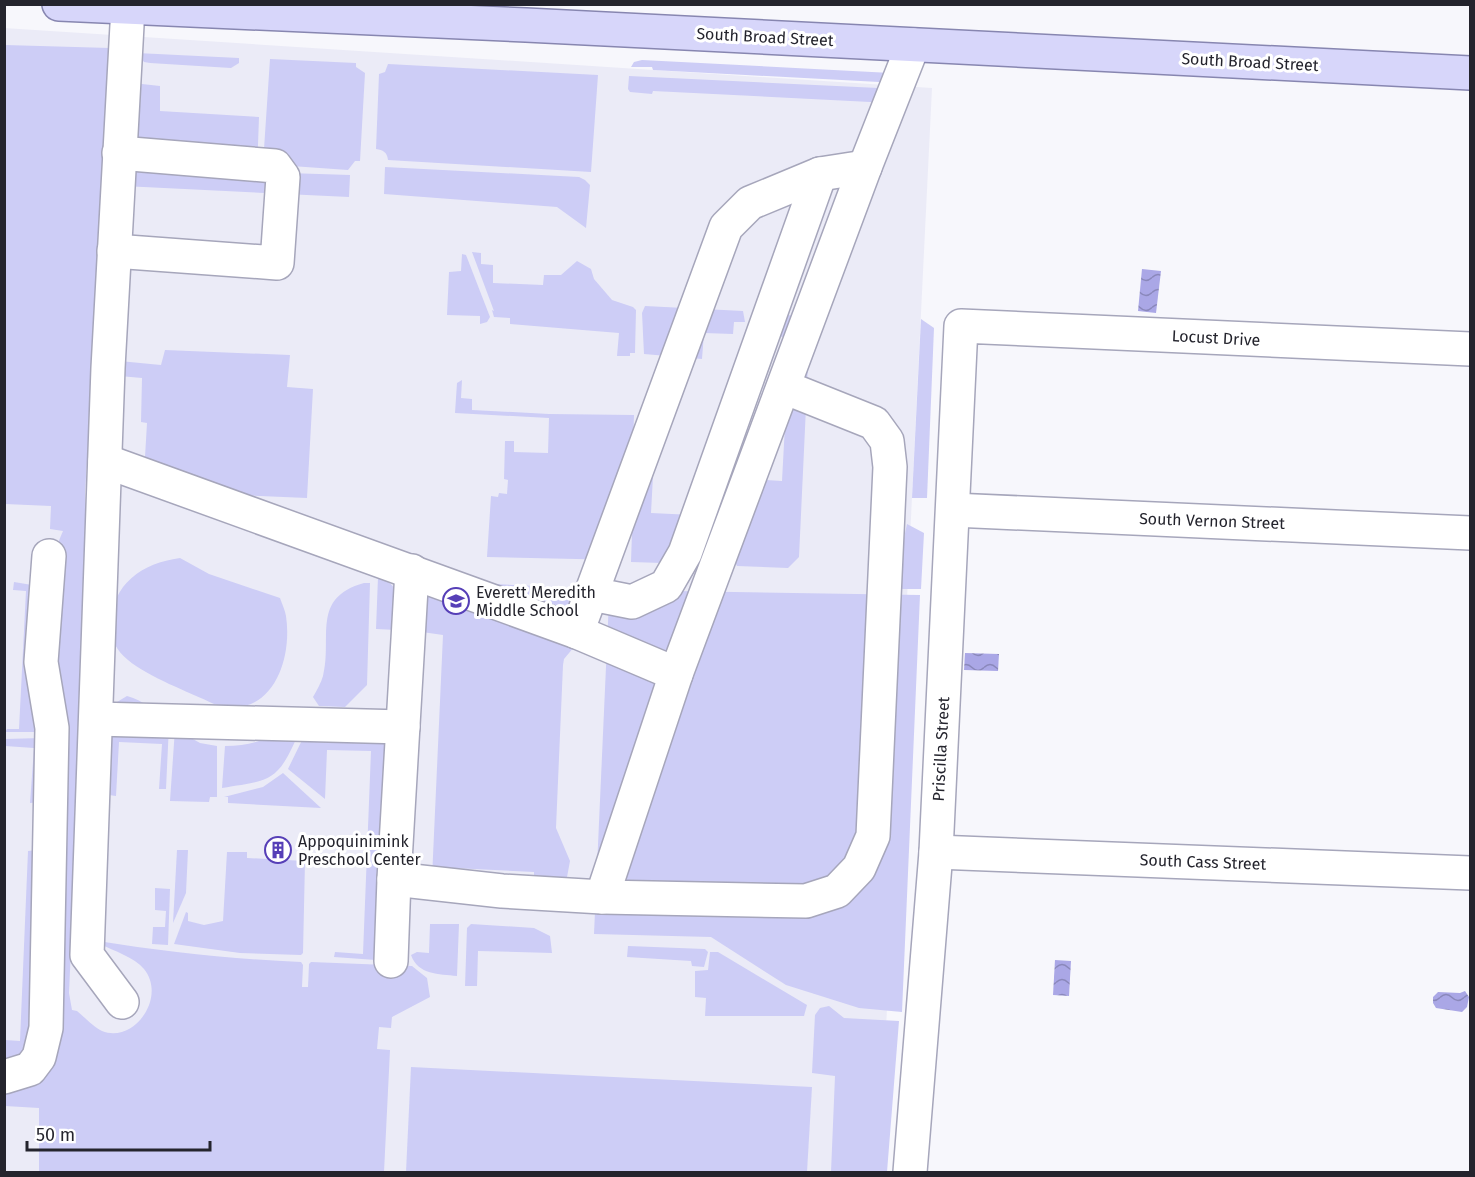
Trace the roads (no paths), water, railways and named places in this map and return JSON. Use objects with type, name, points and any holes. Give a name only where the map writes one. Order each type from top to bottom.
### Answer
[{"type":"main road","name":"South Broad Street","points":[[59,4],[128,8],[526,15],[913,45],[1470,73]]},
{"type":"street","points":[[122,1002],[87,955],[114,251],[128,8]]},
{"type":"street","points":[[602,897],[676,674],[865,167],[913,45]]},
{"type":"street","points":[[114,251],[277,263],[283,177],[275,166],[119,153]]},
{"type":"street","points":[[577,632],[726,227],[750,203],[820,174],[865,167]]},
{"type":"street","points":[[592,594],[632,602],[666,586],[685,553],[820,174]]},
{"type":"street","name":"Locust Drive","points":[[961,326],[1470,350]]},
{"type":"street","name":"Priscilla Street","points":[[910,1173],[936,852],[961,326]]},
{"type":"street","points":[[394,879],[502,891],[602,897],[807,901],[837,891],[859,868],[873,836],[890,467],[887,441],[874,423],[784,387]]},
{"type":"street","points":[[105,461],[577,632],[676,674]]},
{"type":"street","name":"South Vernon Street","points":[[953,510],[1470,533]]},
{"type":"street","points":[[4,1077],[30,1069],[39,1057],[46,1028],[52,728],[41,662],[49,556]]},
{"type":"street","points":[[391,961],[412,571]]},
{"type":"street","points":[[96,718],[403,727]]},
{"type":"street","name":"South Cass Street","points":[[936,852],[1470,873]]},
{"type":"water","points":[[1142,269],[1161,271],[1156,313],[1138,311]]},
{"type":"water","points":[[965,653],[999,654],[998,671],[964,670]]},
{"type":"water","points":[[1055,960],[1071,961],[1069,996],[1053,995]]},
{"type":"water","points":[[1465,991],[1469,997],[1467,1007],[1462,1012],[1436,1008],[1433,1003],[1433,997],[1438,992],[1460,993]]},
{"type":"place","name":"Everett Meredith Middle School","points":[[456,601]]},
{"type":"place","name":"Appoquinimink Preschool Center","points":[[278,850]]}]
